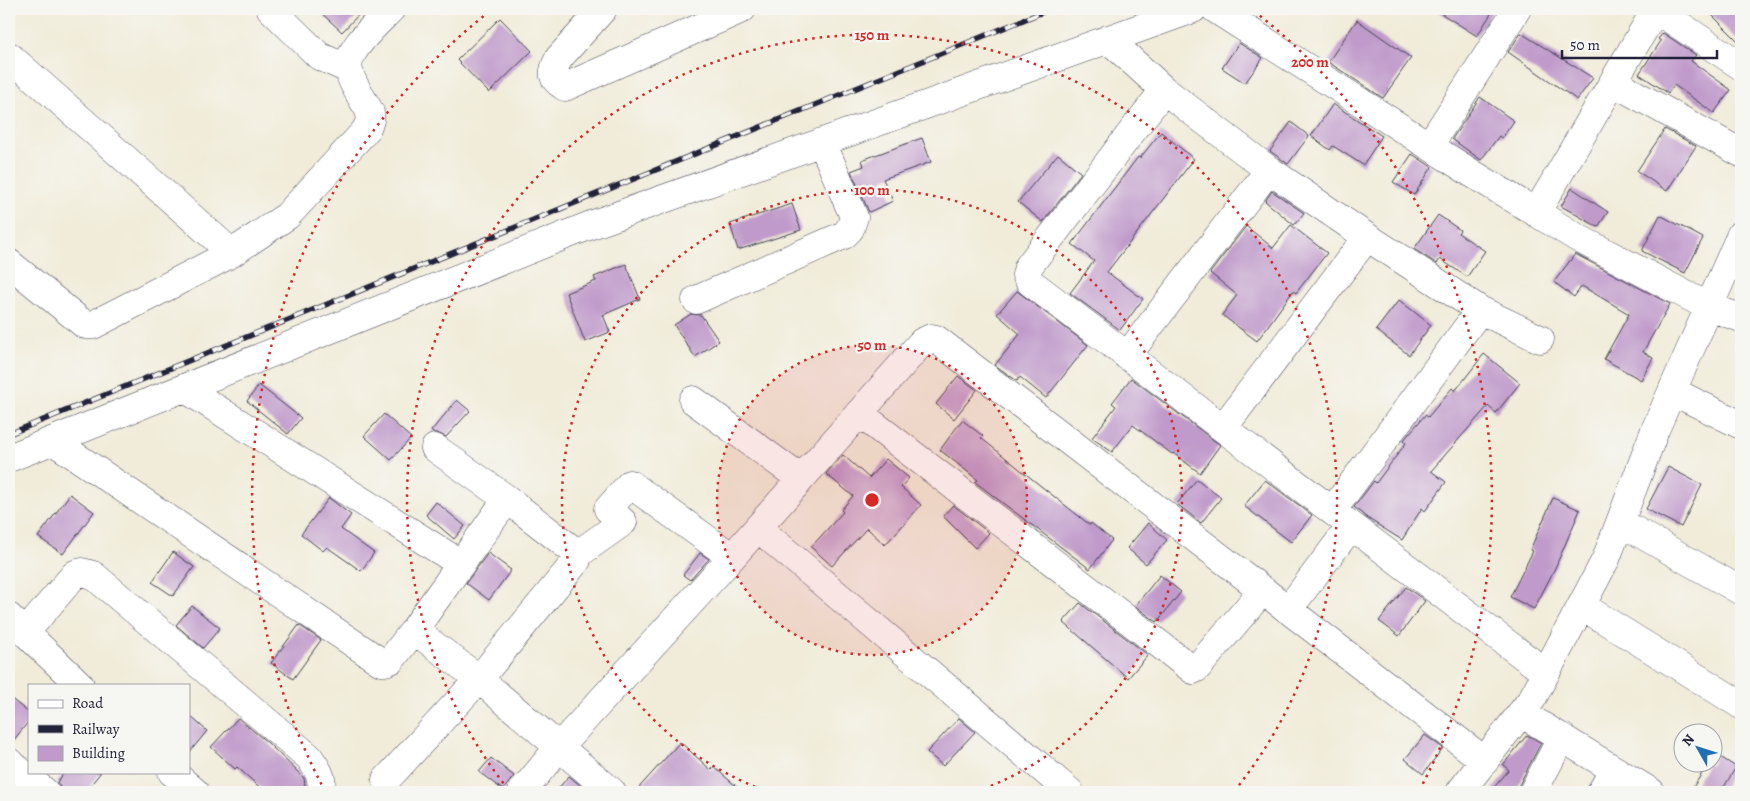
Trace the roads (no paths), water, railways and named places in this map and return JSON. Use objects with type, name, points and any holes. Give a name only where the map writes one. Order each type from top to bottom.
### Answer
[{"type":"street","points":[[271,9],[319,56],[348,69]]},
{"type":"street","points":[[9,263],[85,325],[93,325],[232,253],[287,216],[366,130],[370,120],[370,112],[348,69],[349,60],[353,50],[392,9]]},
{"type":"street","points":[[604,9],[559,58],[554,67],[553,74],[556,82],[565,88],[742,9]]},
{"type":"street","points":[[9,458],[591,225],[1193,9]]},
{"type":"street","points":[[1215,9],[1429,146],[1576,237],[1709,307],[1741,318]]},
{"type":"street","points":[[1429,146],[1517,9]]},
{"type":"street","points":[[1536,213],[1613,82],[1667,12],[1741,66]]},
{"type":"street","points":[[1108,39],[1164,90],[1269,170],[1367,238],[1480,310],[1540,339]]},
{"type":"street","points":[[9,56],[232,253]]},
{"type":"street","points":[[1613,82],[1741,153]]},
{"type":"street","points":[[1164,90],[1028,267],[1026,275],[1030,282],[1546,673]]},
{"type":"street","points":[[696,300],[844,235],[850,229],[854,217],[822,142]]},
{"type":"street","points":[[1127,356],[1269,170]]},
{"type":"street","points":[[1460,792],[1532,699],[1582,606],[1606,558],[1655,430],[1741,234]]},
{"type":"street","points":[[1223,428],[1367,238]]},
{"type":"street","points":[[1288,610],[1341,518],[1480,310]]},
{"type":"street","points":[[522,792],[559,747],[758,528],[922,342],[931,338],[936,339],[1485,761]]},
{"type":"street","points":[[184,388],[461,564]]},
{"type":"street","points":[[1672,391],[1741,425]]},
{"type":"street","points":[[692,400],[801,480]]},
{"type":"street","points":[[859,413],[1190,669],[1197,668],[1263,590]]},
{"type":"street","points":[[53,440],[381,662],[391,660],[507,499]]},
{"type":"street","points":[[435,448],[507,499],[578,554]]},
{"type":"street","points":[[386,780],[479,679],[577,560],[578,554],[623,522],[608,509],[630,484],[732,557]]},
{"type":"street","points":[[1620,522],[1741,591]]},
{"type":"street","points":[[758,528],[1070,792]]},
{"type":"street","points":[[79,684],[17,625],[75,574],[82,572],[93,575],[309,757],[319,771],[323,786],[321,792]]},
{"type":"street","points":[[1582,606],[1741,705]]},
{"type":"street","points":[[414,630],[479,679],[612,792]]},
{"type":"street","points":[[1522,713],[1562,737],[1608,781],[1651,792]]},
{"type":"street","points":[[1533,792],[1562,737]]},
{"type":"street","points":[[9,762],[45,792]]},
{"type":"street","points":[[174,774],[195,792]]},
{"type":"railway","points":[[9,434],[1050,9]]}]
